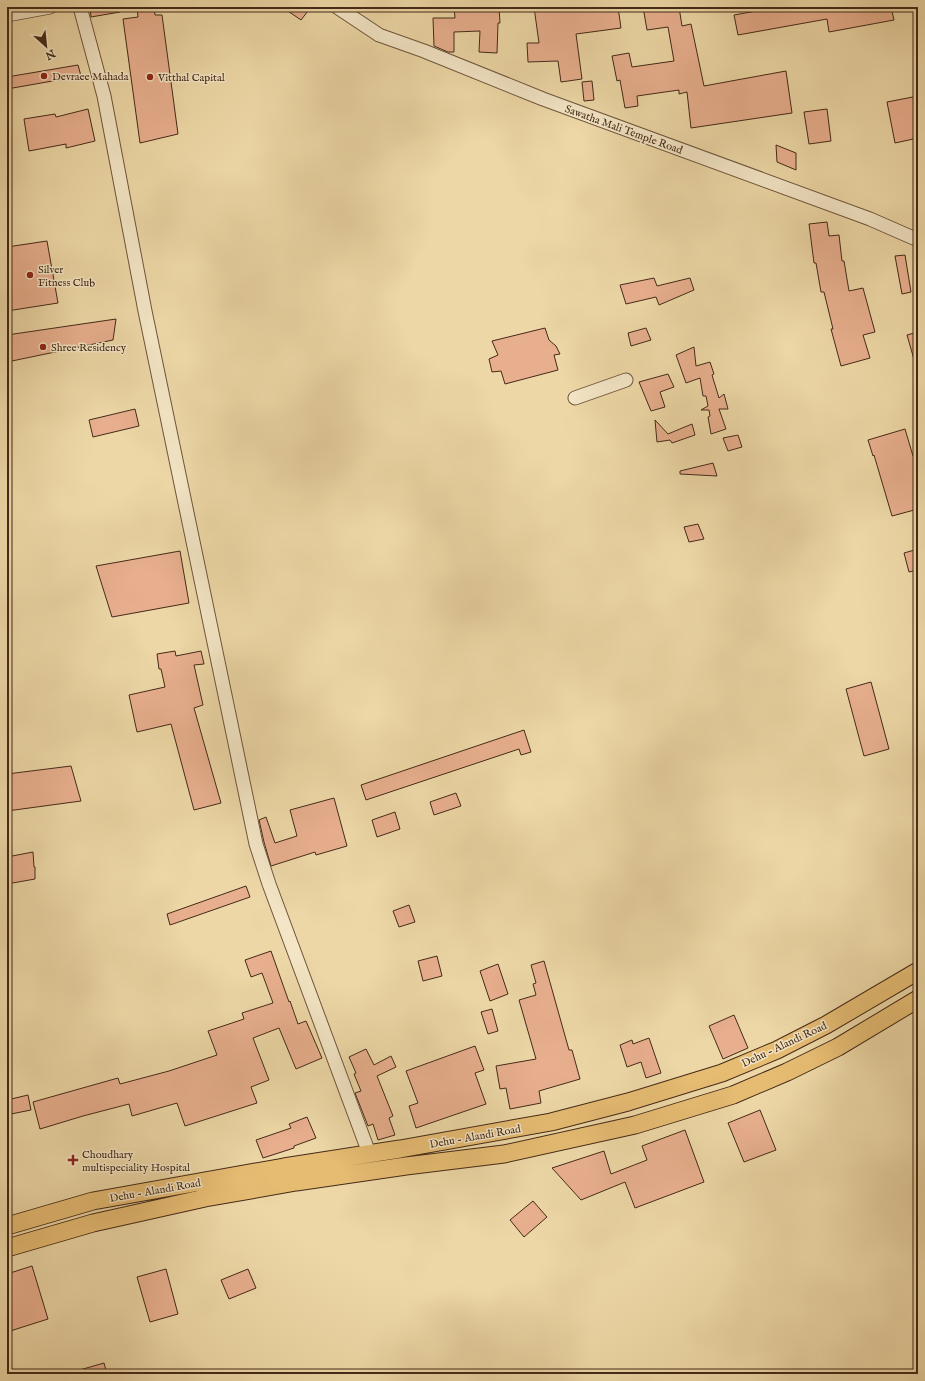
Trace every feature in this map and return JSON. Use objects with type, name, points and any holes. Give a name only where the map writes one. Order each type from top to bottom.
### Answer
[{"type":"main road","name":"Dehu - Alandi Road","points":[[7,1226],[93,1201],[284,1167],[403,1149],[551,1122],[628,1102],[722,1072],[777,1050],[826,1025],[918,971]]},
{"type":"main road","name":"Dehu - Alandi Road","points":[[7,1248],[93,1223],[204,1198],[296,1182],[504,1154],[635,1125],[733,1095],[787,1072],[838,1047],[918,999]]},
{"type":"street","points":[[7,14],[50,7]]},
{"type":"street","points":[[80,7],[104,96],[145,311],[256,844],[269,884],[369,1154]]},
{"type":"street","name":"Sawatha Mali Temple Road","points":[[337,7],[380,35],[543,99],[870,219],[918,240]]},
{"type":"street","points":[[575,398],[626,380]]},
{"type":"building","points":[[90,7],[119,7],[120,12],[91,17]]},
{"type":"building","name":"Vitthal Capital","points":[[137,7],[154,7],[155,15],[162,15],[178,134],[140,143],[123,19],[138,17]]},
{"type":"building","points":[[282,7],[311,7],[301,20]]},
{"type":"building","points":[[454,7],[499,7],[500,23],[498,23],[497,53],[479,52],[480,31],[454,32],[454,52],[448,52],[434,46],[433,18],[455,18]]},
{"type":"building","points":[[534,7],[618,7],[621,28],[576,34],[582,79],[561,82],[558,61],[528,62],[527,43],[539,43]]},
{"type":"building","points":[[643,7],[679,7],[682,26],[691,24],[704,86],[786,71],[792,113],[691,128],[687,92],[679,94],[679,90],[637,96],[638,106],[625,108],[620,80],[617,81],[612,56],[629,53],[632,67],[674,61],[668,27],[647,30]]},
{"type":"building","points":[[779,7],[891,7],[894,20],[829,32],[827,19],[738,35],[734,15]]},
{"type":"building","name":"Devraee Mahada","points":[[78,65],[81,76],[7,89],[7,77]]},
{"type":"building","points":[[592,81],[594,100],[584,101],[582,82]]},
{"type":"building","points":[[918,96],[918,138],[895,143],[887,102]]},
{"type":"building","points":[[88,109],[95,141],[66,148],[66,144],[29,151],[24,119],[55,114],[56,117]]},
{"type":"building","points":[[827,109],[831,141],[809,144],[804,112]]},
{"type":"building","points":[[776,145],[796,153],[796,170],[777,162]]},
{"type":"building","points":[[827,222],[829,236],[839,235],[842,261],[844,261],[849,291],[863,288],[875,332],[863,335],[870,358],[841,366],[831,329],[833,329],[824,292],[821,292],[816,263],[814,263],[809,224]]},
{"type":"building","name":"Silver Fitness Club","points":[[47,241],[58,303],[7,311],[7,247]]},
{"type":"building","points":[[905,255],[911,292],[902,294],[895,256]]},
{"type":"building","points":[[654,278],[657,286],[690,278],[694,290],[659,305],[656,297],[626,304],[620,285]]},
{"type":"building","name":"Shree Residency","points":[[116,319],[113,340],[7,362],[7,335]]},
{"type":"building","points":[[545,328],[549,340],[556,346],[560,354],[554,355],[558,370],[505,384],[501,371],[492,372],[489,359],[498,355],[492,341]]},
{"type":"building","points":[[646,328],[651,340],[631,346],[628,333]]},
{"type":"building","points":[[918,332],[918,363],[915,363],[907,335]]},
{"type":"building","points":[[694,347],[696,366],[710,362],[714,374],[712,375],[719,398],[724,394],[728,409],[719,409],[726,429],[711,434],[708,417],[710,416],[709,410],[701,410],[708,406],[706,396],[703,396],[700,378],[686,383],[676,355]]},
{"type":"building","points":[[668,374],[674,387],[660,392],[665,407],[651,411],[639,382]]},
{"type":"building","points":[[135,409],[139,426],[93,437],[89,420]]},
{"type":"building","points":[[655,420],[668,434],[692,424],[695,435],[672,443],[670,440],[657,442]]},
{"type":"building","points":[[905,429],[913,456],[918,454],[918,509],[892,516],[874,455],[873,456],[868,440]]},
{"type":"building","points":[[738,435],[742,447],[728,451],[723,438]]},
{"type":"building","points":[[713,463],[717,476],[680,474],[680,471]]},
{"type":"building","points":[[698,524],[704,539],[689,542],[684,527]]},
{"type":"building","points":[[918,549],[918,570],[909,572],[904,553]]},
{"type":"building","points":[[180,551],[189,603],[112,617],[96,566]]},
{"type":"building","points":[[175,651],[176,656],[201,651],[204,664],[194,665],[203,705],[194,708],[221,803],[194,810],[171,724],[137,732],[129,695],[165,687],[161,669],[159,669],[157,654]]},
{"type":"building","points":[[871,682],[889,749],[864,756],[846,689]]},
{"type":"building","points":[[524,730],[531,752],[521,755],[519,749],[366,800],[361,785]]},
{"type":"building","points":[[71,766],[81,801],[7,811],[7,774]]},
{"type":"building","points":[[456,793],[461,806],[434,815],[430,802]]},
{"type":"building","points":[[334,798],[347,846],[316,855],[315,852],[271,866],[259,820],[266,817],[275,843],[297,836],[290,810]]},
{"type":"building","points":[[395,812],[400,829],[377,837],[372,820]]},
{"type":"building","points":[[33,852],[35,879],[7,884],[7,857]]},
{"type":"building","points":[[246,886],[250,897],[170,925],[167,914]]},
{"type":"building","points":[[409,905],[415,922],[399,927],[393,911]]},
{"type":"building","points":[[271,951],[298,1024],[306,1021],[322,1058],[296,1069],[279,1028],[253,1038],[269,1080],[251,1087],[257,1103],[185,1126],[177,1103],[132,1116],[129,1104],[40,1129],[33,1102],[118,1078],[120,1084],[169,1071],[217,1055],[208,1031],[244,1019],[242,1013],[273,1003],[262,973],[251,977],[245,960]]},
{"type":"building","points":[[437,956],[442,976],[423,981],[418,961]]},
{"type":"building","points":[[544,961],[569,1050],[572,1050],[580,1079],[539,1091],[541,1103],[510,1109],[506,1088],[500,1089],[496,1066],[536,1059],[519,1000],[536,995],[533,984],[536,983],[531,965]]},
{"type":"building","points":[[498,964],[508,994],[490,1001],[480,971]]},
{"type":"building","points":[[492,1009],[498,1031],[488,1034],[481,1012]]},
{"type":"building","points":[[734,1015],[748,1048],[723,1059],[709,1026]]},
{"type":"building","points":[[649,1038],[661,1073],[646,1078],[641,1062],[627,1067],[620,1045],[632,1040],[633,1044]]},
{"type":"building","points":[[475,1046],[484,1070],[475,1073],[486,1104],[416,1128],[409,1106],[418,1103],[406,1071]]},
{"type":"building","points":[[366,1049],[374,1065],[391,1056],[396,1067],[377,1076],[393,1116],[389,1118],[395,1135],[378,1140],[373,1124],[368,1126],[355,1093],[361,1091],[354,1074],[356,1073],[349,1057]]},
{"type":"building","points":[[28,1095],[31,1110],[11,1114],[7,1100]]},
{"type":"building","points":[[760,1110],[776,1150],[744,1162],[728,1123]]},
{"type":"building","points":[[307,1117],[316,1138],[294,1146],[294,1148],[263,1158],[256,1140],[291,1128],[289,1124]]},
{"type":"building","points":[[685,1130],[704,1182],[635,1208],[625,1182],[581,1200],[552,1168],[604,1151],[611,1174],[647,1160],[642,1146]]},
{"type":"building","points":[[533,1201],[547,1217],[524,1237],[510,1220]]},
{"type":"building","points":[[32,1266],[48,1319],[7,1332],[7,1274]]},
{"type":"building","points":[[166,1269],[178,1314],[150,1322],[137,1277]]},
{"type":"building","points":[[248,1269],[256,1288],[229,1299],[221,1280]]},
{"type":"building","points":[[104,1363],[107,1374],[77,1374],[76,1371]]},
{"type":"place","name":"Devraee Mahada","points":[[44,76]]},
{"type":"place","name":"Vitthal Capital","points":[[150,77]]},
{"type":"place","name":"Silver Fitness Club","points":[[30,275]]},
{"type":"place","name":"Shree Residency","points":[[43,347]]},
{"type":"place","name":"Choudhary multispeciality Hospital","points":[[73,1160]]}]
